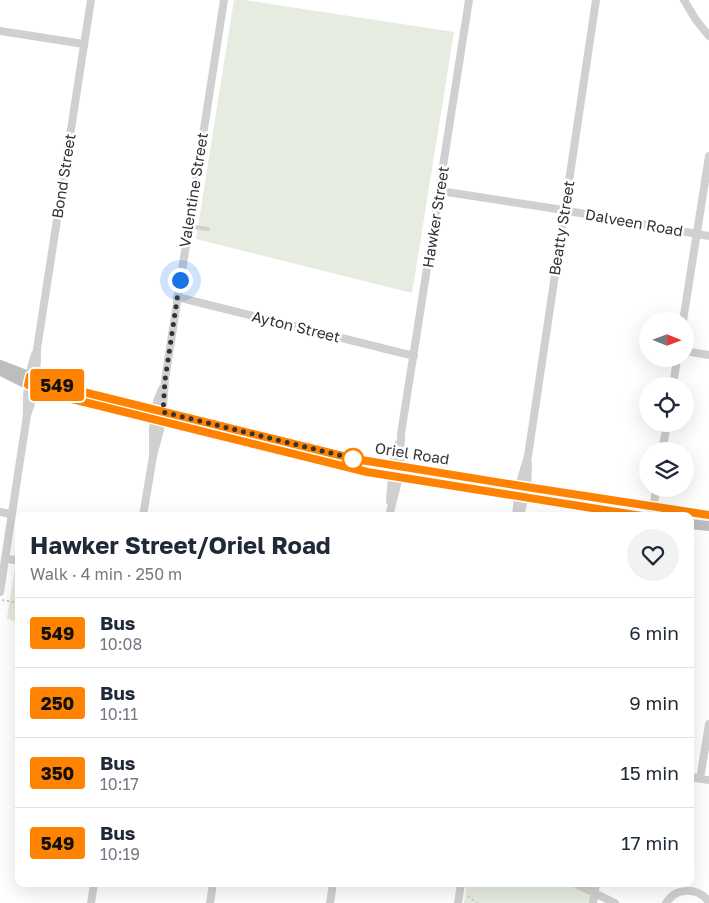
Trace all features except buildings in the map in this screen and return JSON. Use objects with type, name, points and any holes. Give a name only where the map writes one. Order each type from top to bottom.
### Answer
[{"type":"main road","name":"Oriel Road","points":[[0,365],[32,382]]},
{"type":"main road","name":"Oriel Road","points":[[0,370],[32,382],[71,389],[159,416],[338,455],[396,472],[667,512]]},
{"type":"main road","name":"Oriel Road","points":[[522,491],[623,512]]},
{"type":"main road","name":"Oriel Road","points":[[694,514],[709,515]]},
{"type":"main road","points":[[694,524],[709,526]]},
{"type":"street","name":"Valentine Street","points":[[144,512],[159,416],[157,401],[165,380],[224,0]]},
{"type":"street","name":"Hawker Street","points":[[389,512],[390,486],[396,472],[394,457],[401,434],[414,356],[469,0]]},
{"type":"street","name":"Beatty Street","points":[[519,512],[596,0]]},
{"type":"street","points":[[684,0],[696,20],[709,36]]},
{"type":"street","name":"Bond Street","points":[[0,592],[27,415],[26,402],[32,382],[31,367],[38,349],[91,1]]},
{"type":"street","points":[[0,31],[84,44]]},
{"type":"street","points":[[684,312],[709,156]]},
{"type":"street","name":"Dalveen Road","points":[[440,191],[709,236]]},
{"type":"street","name":"Ayton Street","points":[[178,297],[414,356]]},
{"type":"street","points":[[694,352],[709,355]]},
{"type":"street","points":[[653,511],[655,497]]},
{"type":"street","points":[[0,512],[11,514]]},
{"type":"street","points":[[5,558],[15,560]]},
{"type":"street","points":[[700,779],[709,724]]},
{"type":"street","points":[[694,778],[709,780]]},
{"type":"street","points":[[91,903],[94,887]]},
{"type":"street","points":[[210,903],[213,887]]},
{"type":"street","points":[[330,903],[333,887]]},
{"type":"street","points":[[458,903],[461,887]]},
{"type":"street","points":[[582,887],[615,903]]},
{"type":"street","points":[[593,903],[596,887]]},
{"type":"street","points":[[666,903],[676,893],[688,891],[700,893],[709,902]]},
{"type":"lane","points":[[188,226],[208,229]]},
{"type":"path","points":[[6,600],[15,602]]},
{"type":"shaded area","points":[[234,0],[454,32],[412,293],[196,239]]},
{"type":"shaded area","points":[[15,567],[15,622],[7,618]]},
{"type":"shaded area","points":[[467,887],[574,887],[591,895],[589,903],[464,903]]},
{"type":"bus line","name":"549","points":[[617,512],[367,472],[40,390],[28,385],[30,376],[71,389],[355,459],[690,512]]},
{"type":"bus line","name":"549","points":[[694,513],[709,515]]},
{"type":"route","points":[[180,280],[165,380],[163,412],[355,459],[353,459]]}]
